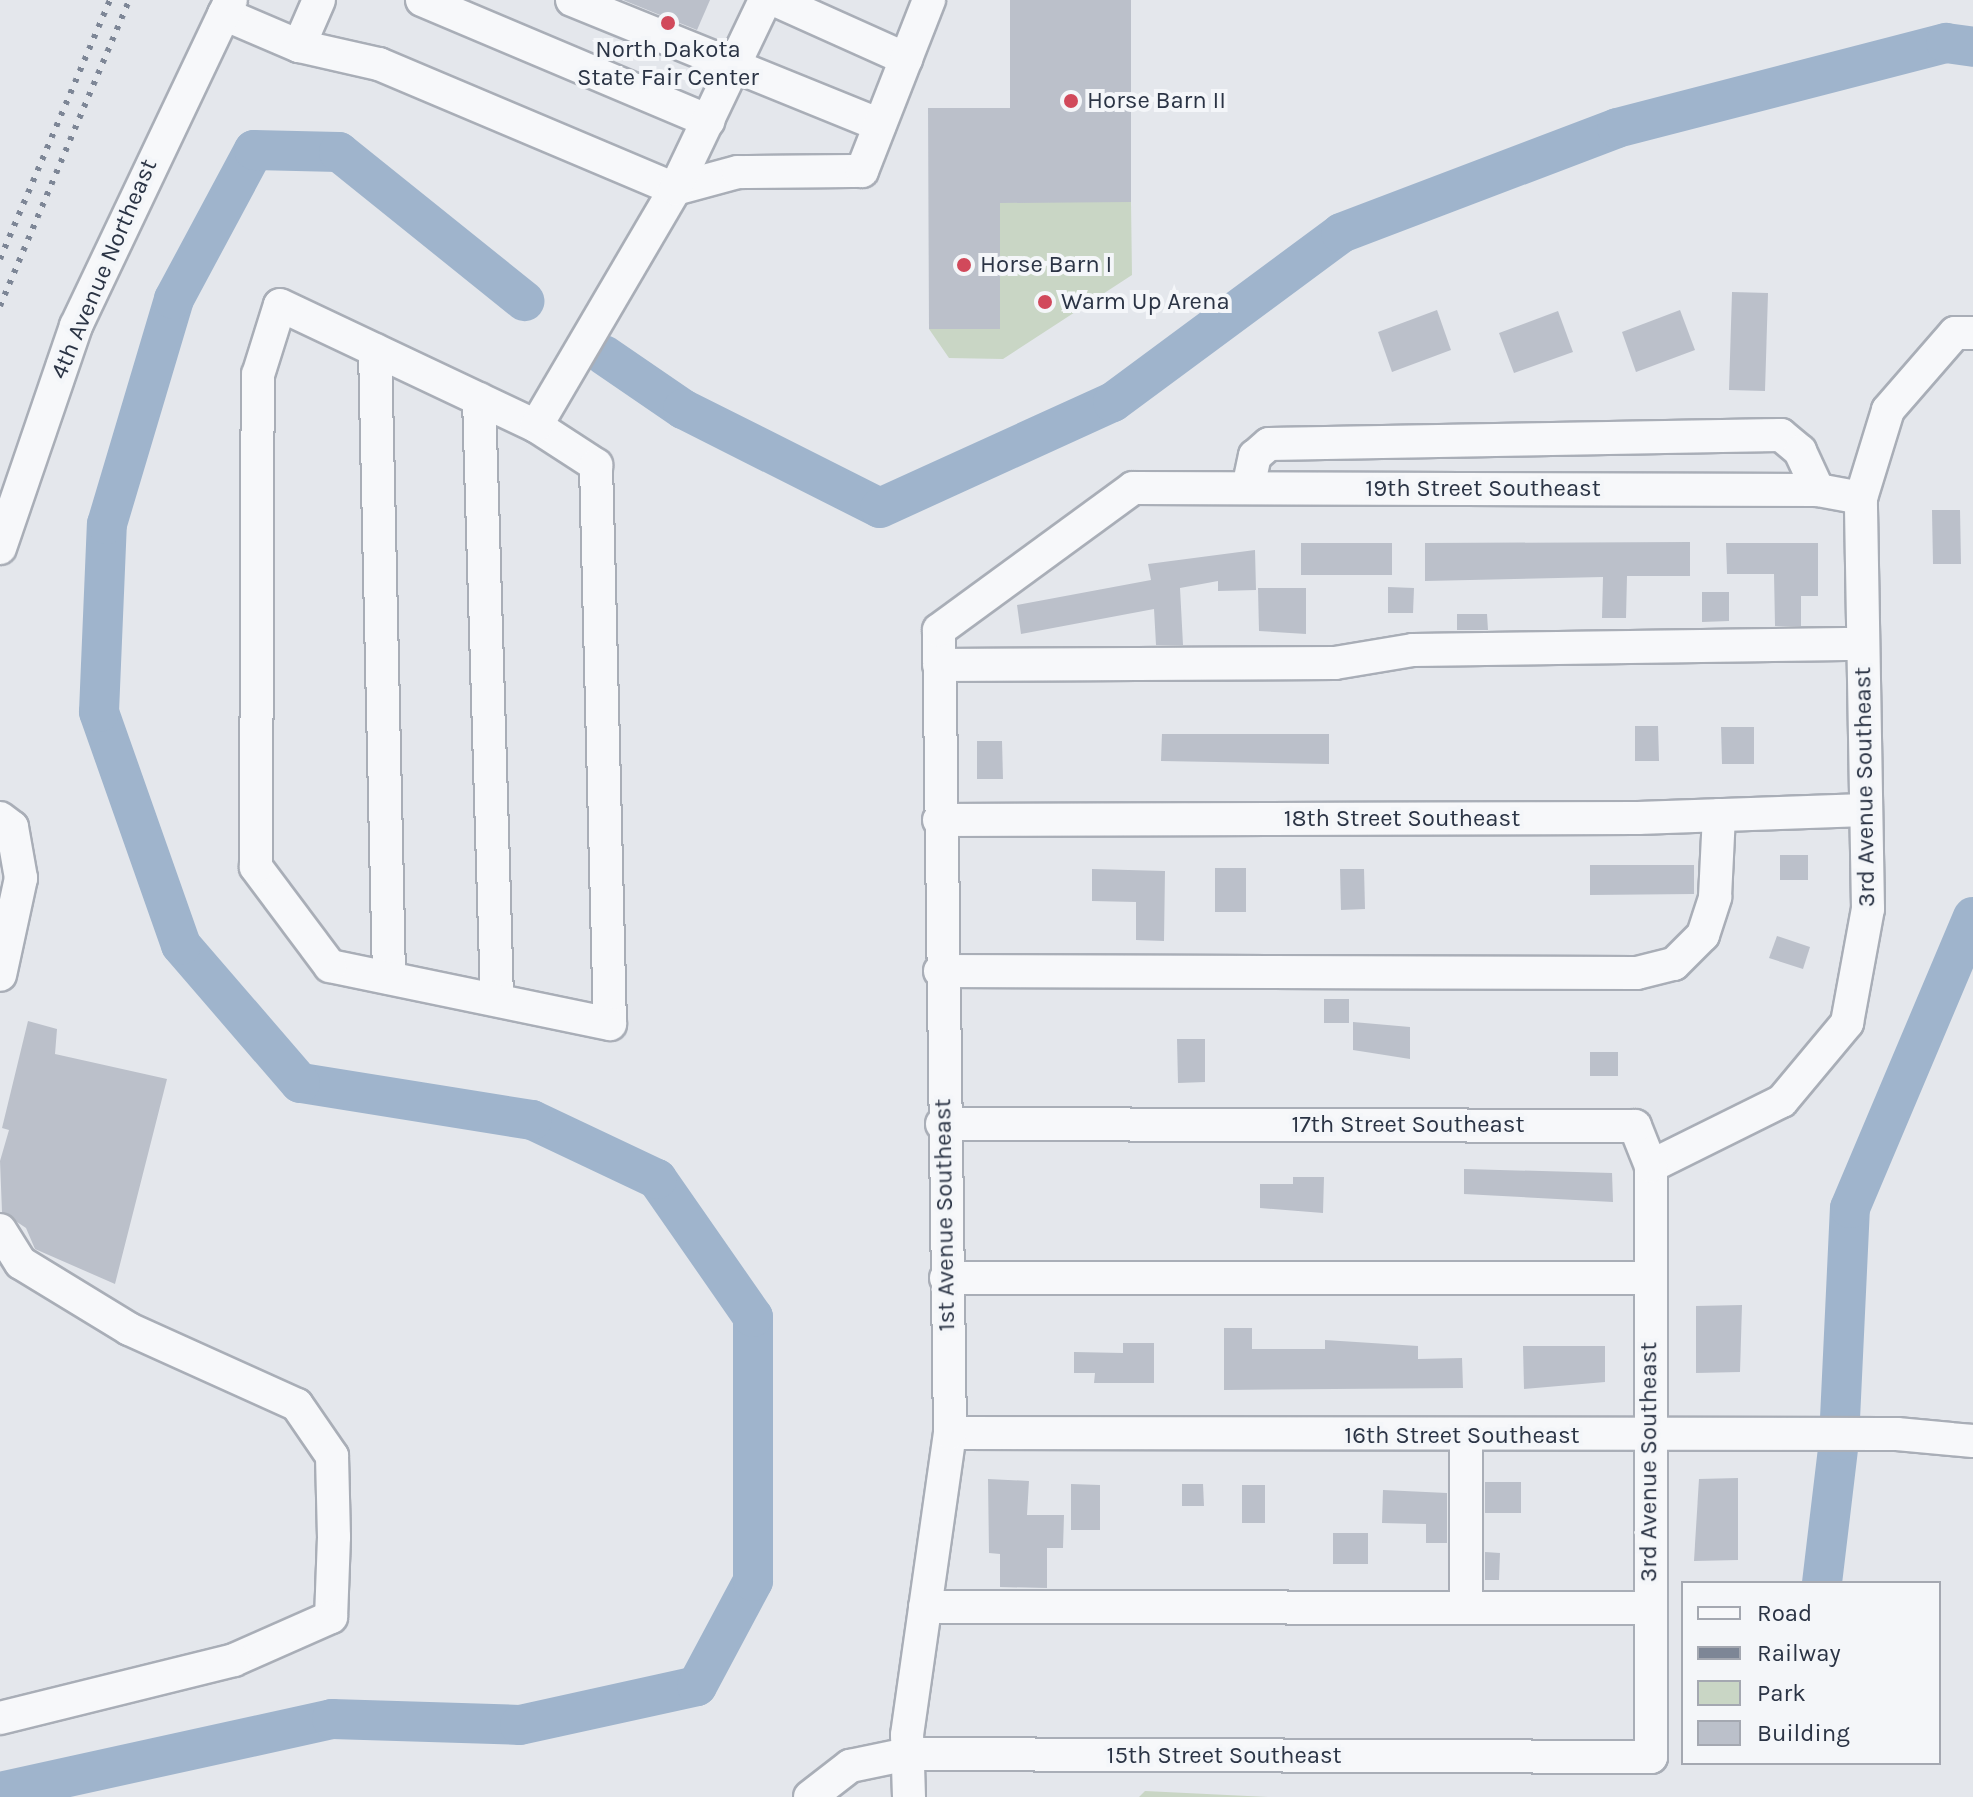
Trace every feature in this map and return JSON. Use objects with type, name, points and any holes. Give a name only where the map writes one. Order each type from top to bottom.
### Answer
[{"type":"street","points":[[299,46],[319,0]]},
{"type":"street","points":[[422,0],[709,121]]},
{"type":"street","points":[[572,0],[880,125]]},
{"type":"street","points":[[536,426],[675,189],[765,0]]},
{"type":"street","points":[[775,0],[902,70]]},
{"type":"street","points":[[228,7],[299,46],[379,64],[675,189],[738,172],[862,171],[929,0]]},
{"type":"street","name":"4th Avenue Northeast","points":[[0,548],[76,326],[228,7]]},
{"type":"street","points":[[280,305],[536,426],[596,465],[610,1024],[330,966],[256,867],[258,375],[280,305]]},
{"type":"street","points":[[1861,498],[1888,410],[1955,333],[1973,333]]},
{"type":"street","points":[[375,350],[389,978]]},
{"type":"street","points":[[479,399],[497,1000]]},
{"type":"street","points":[[1248,488],[1255,456],[1269,444],[1781,435],[1800,451],[1818,490]]},
{"type":"street","name":"19th Street Southeast","points":[[939,630],[1133,488],[1818,490],[1861,498]]},
{"type":"street","name":"3rd Avenue Southeast","points":[[1651,1757],[1651,1166],[1782,1101],[1847,1023],[1868,909],[1861,498]]},
{"type":"street","name":"1st Avenue Southeast","points":[[909,1797],[908,1754],[950,1433],[942,1124],[939,630]]},
{"type":"street","points":[[939,665],[1335,663],[1413,650],[1863,644]]},
{"type":"street","name":"18th Street Southeast","points":[[939,820],[1719,815],[1865,810]]},
{"type":"street","points":[[940,971],[1637,973],[1674,964],[1703,935],[1715,897],[1719,815]]},
{"type":"street","points":[[0,818],[12,827],[21,878],[0,975]]},
{"type":"street","name":"17th Street Southeast","points":[[942,1124],[1635,1126],[1651,1166]]},
{"type":"street","points":[[0,1230],[21,1263],[129,1329],[297,1405],[332,1456],[334,1537],[331,1617],[234,1660],[0,1718]]},
{"type":"street","points":[[946,1278],[1649,1278]]},
{"type":"street","name":"16th Street Southeast","points":[[950,1433],[1649,1437],[1897,1434],[1973,1441]]},
{"type":"street","points":[[1466,1436],[1466,1608]]},
{"type":"street","points":[[925,1607],[1650,1608]]},
{"type":"street","name":"15th Street Southeast","points":[[810,1797],[850,1766],[908,1754],[1651,1757]]},
{"type":"green space","name":"Warm Up Arena","points":[[1000,202],[1131,202],[1132,275],[1003,359],[949,358],[929,329],[1000,329]]},
{"type":"green space","points":[[1145,1791],[1268,1797],[1139,1797]]},
{"type":"building","points":[[623,0],[710,0],[697,30]]},
{"type":"building","points":[[1010,0],[1131,0],[1131,202],[1000,203],[1000,329],[929,329],[928,108],[1010,108]]},
{"type":"building","points":[[1732,292],[1768,293],[1765,391],[1729,390]]},
{"type":"building","points":[[1437,310],[1451,350],[1392,372],[1378,332]]},
{"type":"building","points":[[1680,310],[1695,350],[1636,372],[1622,332]]},
{"type":"building","points":[[1558,311],[1573,352],[1514,373],[1499,333]]},
{"type":"building","points":[[1932,510],[1960,510],[1961,564],[1933,564]]},
{"type":"building","points":[[1690,542],[1690,576],[1627,576],[1626,618],[1602,618],[1603,577],[1425,581],[1425,543]]},
{"type":"building","points":[[1301,543],[1392,543],[1392,575],[1301,575]]},
{"type":"building","points":[[1726,543],[1818,543],[1818,596],[1801,596],[1801,626],[1775,626],[1774,574],[1727,574]]},
{"type":"building","points":[[1255,550],[1256,590],[1218,591],[1218,581],[1180,588],[1183,645],[1156,645],[1154,609],[1021,634],[1017,605],[1151,580],[1148,564]]},
{"type":"building","points":[[1388,587],[1414,588],[1413,613],[1388,613]]},
{"type":"building","points":[[1258,588],[1306,588],[1306,634],[1259,631]]},
{"type":"building","points":[[1702,592],[1729,592],[1729,621],[1702,622]]},
{"type":"building","points":[[1457,614],[1487,614],[1488,630],[1457,630]]},
{"type":"building","points":[[1635,726],[1658,726],[1659,761],[1635,761]]},
{"type":"building","points":[[1721,727],[1754,727],[1754,764],[1722,764]]},
{"type":"building","points":[[1162,734],[1329,734],[1329,764],[1161,761]]},
{"type":"building","points":[[977,741],[1002,741],[1003,779],[977,779]]},
{"type":"building","points":[[1780,855],[1808,855],[1808,880],[1780,880]]},
{"type":"building","points":[[1590,865],[1694,865],[1694,894],[1590,895]]},
{"type":"building","points":[[1215,868],[1246,868],[1246,912],[1215,912]]},
{"type":"building","points":[[1092,869],[1165,871],[1164,941],[1136,940],[1136,902],[1092,901]]},
{"type":"building","points":[[1340,869],[1364,869],[1365,909],[1341,910]]},
{"type":"building","points":[[1777,936],[1810,947],[1803,969],[1769,958]]},
{"type":"building","points":[[1324,999],[1349,999],[1349,1023],[1324,1023]]},
{"type":"building","points":[[28,1021],[57,1029],[55,1054],[167,1079],[115,1284],[35,1249],[26,1228],[2,1212],[0,1161],[9,1130],[2,1128]]},
{"type":"building","points":[[1353,1022],[1410,1027],[1410,1059],[1353,1050]]},
{"type":"building","points":[[1177,1039],[1205,1039],[1205,1082],[1178,1083]]},
{"type":"building","points":[[1590,1052],[1618,1052],[1618,1076],[1590,1076]]},
{"type":"building","points":[[1464,1169],[1612,1173],[1613,1202],[1464,1194]]},
{"type":"building","points":[[1293,1177],[1324,1177],[1323,1213],[1260,1208],[1260,1184],[1293,1184]]},
{"type":"building","points":[[1742,1305],[1740,1372],[1696,1373],[1696,1306]]},
{"type":"building","points":[[1224,1328],[1252,1328],[1252,1349],[1325,1349],[1325,1340],[1418,1346],[1418,1359],[1462,1358],[1463,1388],[1224,1390]]},
{"type":"building","points":[[1123,1343],[1154,1343],[1154,1383],[1094,1383],[1095,1373],[1074,1373],[1074,1352],[1123,1353]]},
{"type":"building","points":[[1523,1346],[1605,1346],[1605,1382],[1524,1389]]},
{"type":"building","points":[[1738,1478],[1738,1560],[1694,1561],[1699,1479]]},
{"type":"building","points":[[988,1479],[1029,1481],[1027,1515],[1064,1515],[1063,1548],[1047,1548],[1047,1588],[1000,1587],[1000,1554],[989,1553]]},
{"type":"building","points":[[1485,1482],[1521,1482],[1521,1513],[1485,1513]]},
{"type":"building","points":[[1071,1484],[1100,1485],[1100,1530],[1071,1530]]},
{"type":"building","points":[[1182,1484],[1203,1484],[1204,1506],[1182,1506]]},
{"type":"building","points":[[1242,1485],[1265,1485],[1265,1523],[1242,1523]]},
{"type":"building","points":[[1383,1490],[1447,1493],[1447,1543],[1426,1543],[1426,1524],[1382,1523]]},
{"type":"building","points":[[1333,1533],[1368,1533],[1368,1564],[1333,1564]]},
{"type":"building","points":[[1485,1552],[1500,1553],[1499,1580],[1485,1580]]},
{"type":"waterway","points":[[604,355],[683,409],[880,508],[1113,402],[1341,233],[1617,128],[1946,43],[1973,47]]},
{"type":"waterway","points":[[0,1792],[332,1719],[520,1725],[697,1686],[753,1581],[753,1317],[657,1179],[532,1120],[300,1083],[181,945],[99,712],[107,524],[174,299],[254,150],[339,152],[524,301]]},
{"type":"waterway","points":[[1822,1581],[1839,1440],[1850,1208],[1973,917]]},
{"type":"railway","points":[[0,259],[110,0]]},
{"type":"railway","points":[[0,306],[129,0]]},
{"type":"place","name":"North Dakota State Fair Center","points":[[668,23]]},
{"type":"place","name":"Horse Barn II","points":[[1071,101]]},
{"type":"place","name":"Horse Barn I","points":[[964,265]]},
{"type":"place","name":"Warm Up Arena","points":[[1045,302]]}]
